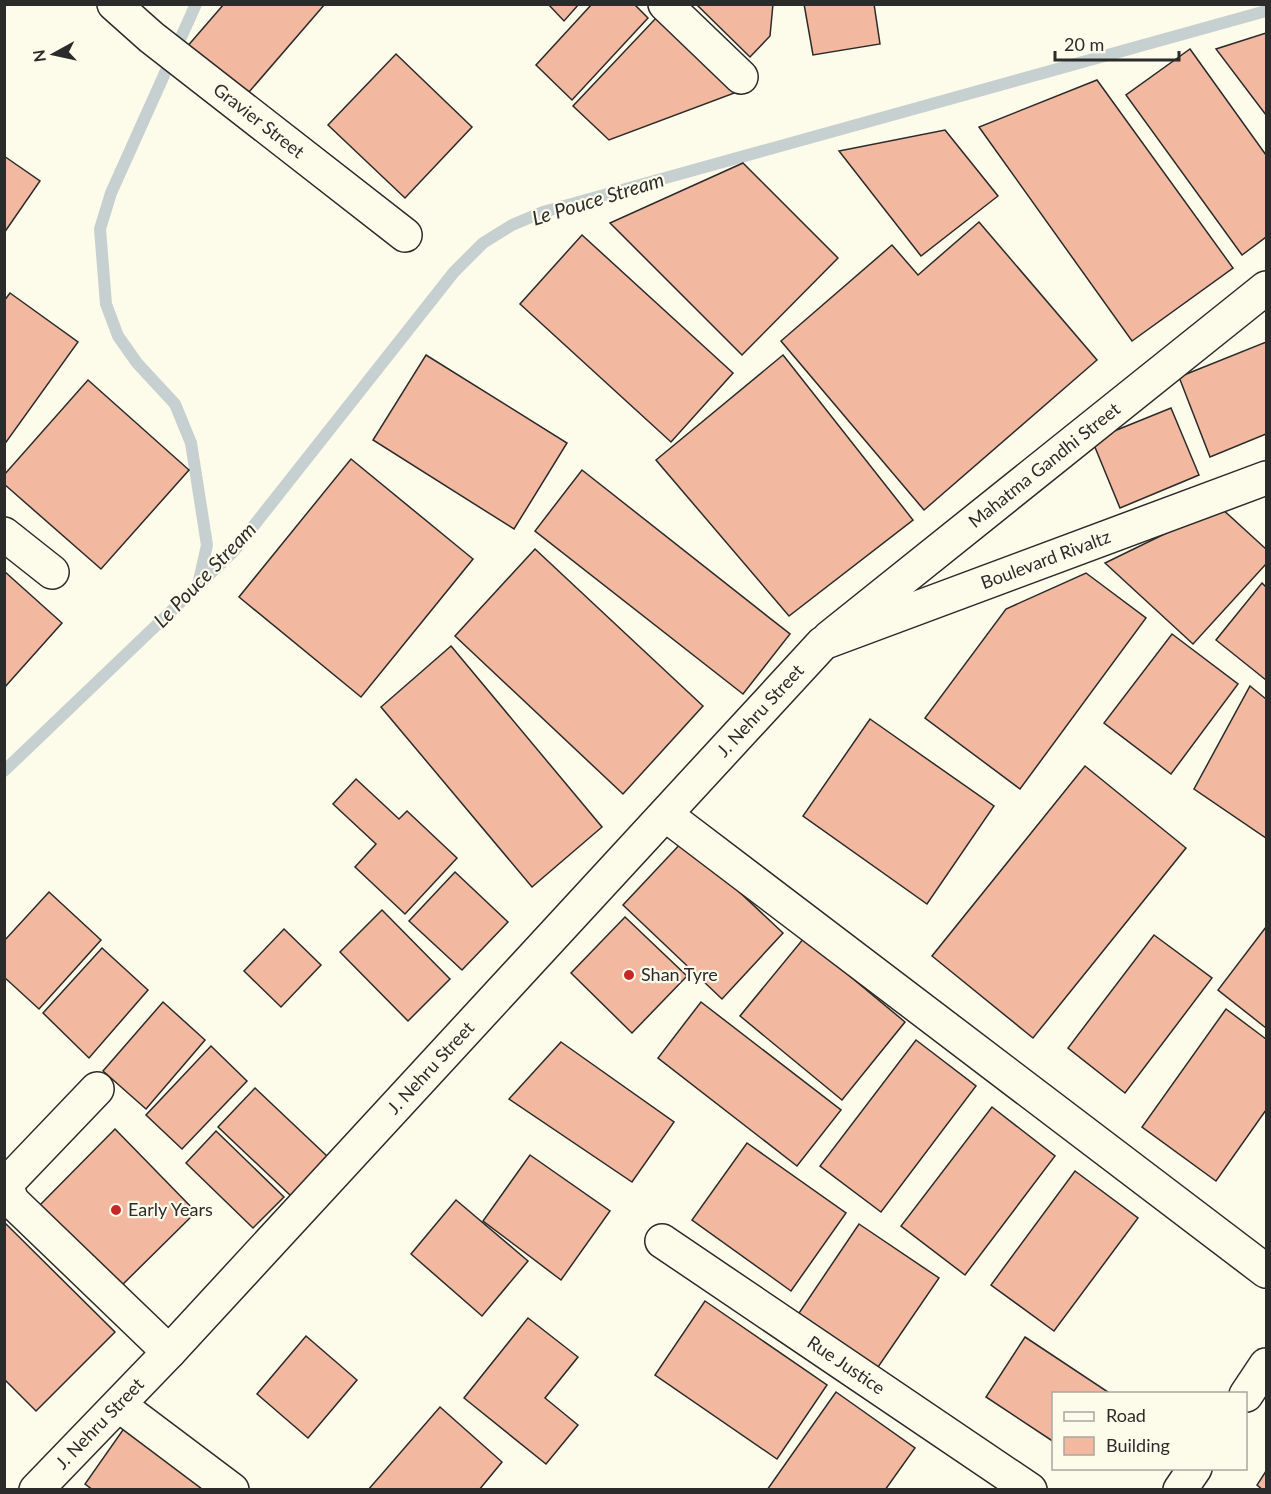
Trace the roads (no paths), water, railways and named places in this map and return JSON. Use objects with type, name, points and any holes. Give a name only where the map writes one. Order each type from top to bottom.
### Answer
[{"type":"street","name":"Gravier Street","points":[[114,4],[151,37],[405,235]]},
{"type":"street","points":[[665,4],[741,77]]},
{"type":"street","name":"Mahatma Gandhi Street","points":[[823,643],[1266,288]]},
{"type":"street","name":"Boulevard Rivaltz","points":[[823,643],[1266,478]]},
{"type":"street","points":[[4,534],[52,572]]},
{"type":"street","name":"J. Nehru Street","points":[[36,1490],[169,1352],[823,643]]},
{"type":"street","points":[[666,814],[1266,1271]]},
{"type":"street","points":[[97,1089],[10,1180],[8,1190],[12,1201],[169,1352]]},
{"type":"street","name":"Rue Justice","points":[[662,1241],[1030,1490]]},
{"type":"street","points":[[1247,1392],[1266,1365]]},
{"type":"street","points":[[119,1405],[232,1490]]},
{"type":"street","points":[[1180,1490],[1194,1470]]},
{"type":"waterway","points":[[196,4],[111,193],[100,229],[106,304],[118,336],[137,363],[175,404],[191,443],[207,545],[198,585]]},
{"type":"waterway","name":"Le Pouce Stream","points":[[4,771],[233,552],[454,272],[483,243],[512,225],[543,212],[1266,11]]},
{"type":"place","name":"Shan Tyre","points":[[629,975]]},
{"type":"place","name":"Early Years","points":[[116,1210]]}]
